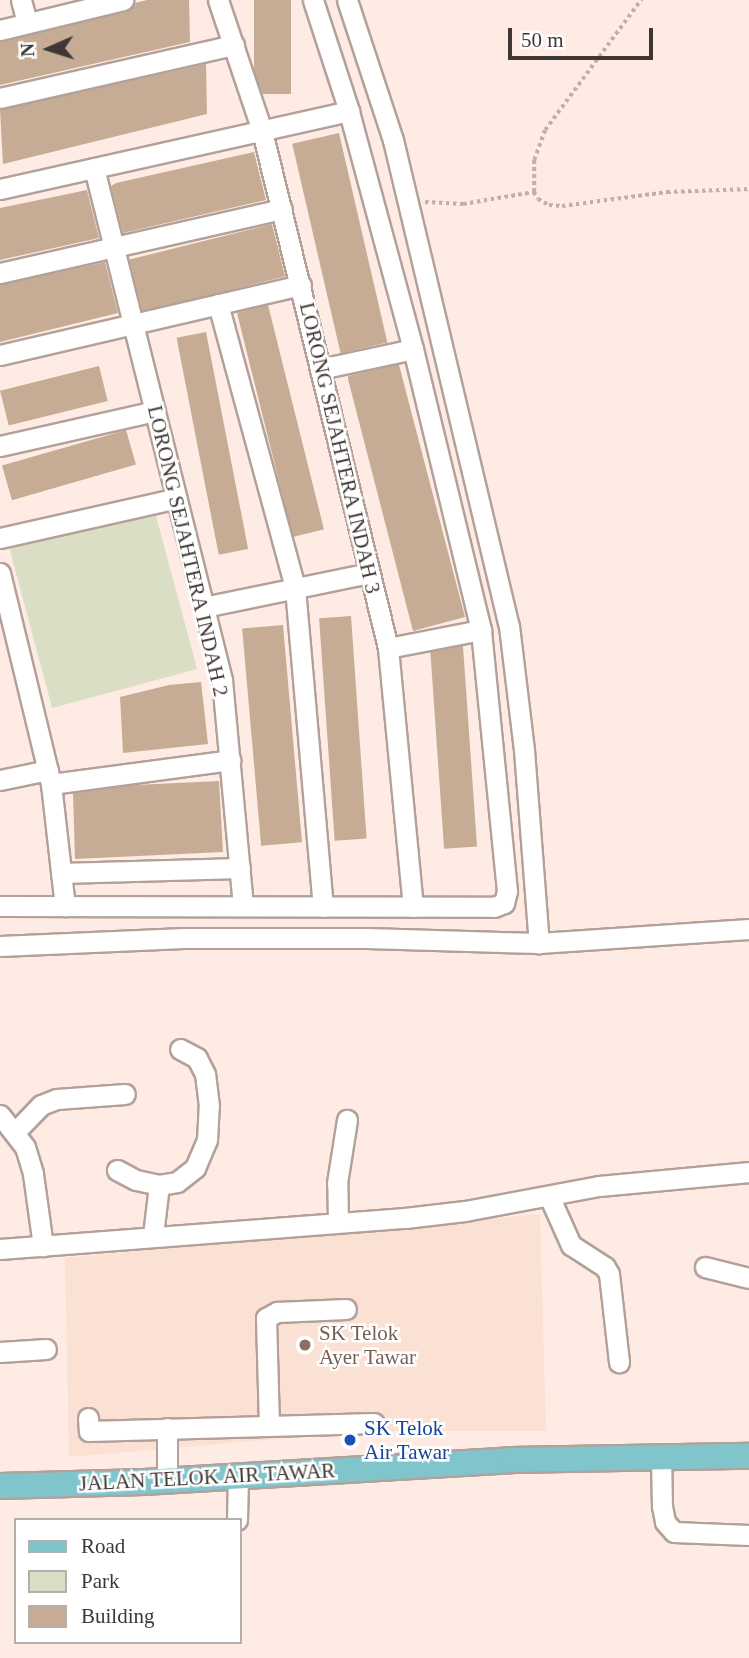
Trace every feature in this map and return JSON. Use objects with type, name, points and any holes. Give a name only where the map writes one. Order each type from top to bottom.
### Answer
[{"type":"main road","name":"JALAN TELOK AIR TAWAR","points":[[0,1486],[167,1481],[511,1460],[749,1456]]},
{"type":"street","points":[[21,0],[27,23]]},
{"type":"street","points":[[0,30],[123,0]]},
{"type":"street","name":"LORONG SEJAHTERA INDAH 3","points":[[218,0],[262,131],[388,648],[413,907]]},
{"type":"street","points":[[0,906],[494,907],[504,903],[507,891],[481,630],[413,349],[349,111],[313,0]]},
{"type":"street","points":[[347,0],[381,102],[409,201],[509,626],[524,750],[539,943]]},
{"type":"street","points":[[0,98],[233,45]]},
{"type":"street","points":[[0,189],[349,111]]},
{"type":"street","name":"LORONG SEJAHTERA INDAH 2","points":[[94,168],[222,680],[243,906]]},
{"type":"street","points":[[0,273],[282,209]]},
{"type":"street","points":[[0,355],[300,285]]},
{"type":"street","points":[[218,304],[295,588],[323,906]]},
{"type":"street","points":[[320,369],[413,349]]},
{"type":"street","points":[[0,446],[155,411]]},
{"type":"street","points":[[0,538],[177,498]]},
{"type":"street","points":[[0,573],[49,777],[65,906]]},
{"type":"street","points":[[204,607],[369,573]]},
{"type":"street","points":[[388,648],[481,630]]},
{"type":"street","points":[[0,780],[230,760]]},
{"type":"street","points":[[61,873],[240,868]]},
{"type":"street","points":[[0,946],[184,938],[367,938],[539,943],[749,929]]},
{"type":"street","points":[[117,1170],[136,1180],[159,1185],[177,1182],[195,1168],[208,1140],[209,1106],[205,1073],[197,1058],[180,1049]]},
{"type":"street","points":[[16,1131],[41,1105],[57,1099],[125,1094]]},
{"type":"street","points":[[0,1115],[16,1131],[25,1147],[33,1174],[43,1246]]},
{"type":"street","points":[[338,1222],[337,1183],[346,1120]]},
{"type":"street","points":[[0,1249],[465,1211],[653,1180],[749,1172]]},
{"type":"street","points":[[153,1235],[159,1185]]},
{"type":"street","points":[[549,1196],[571,1245],[605,1267],[609,1274],[619,1362]]},
{"type":"street","points":[[705,1267],[749,1279]]},
{"type":"street","points":[[270,1426],[266,1318],[277,1312],[346,1309]]},
{"type":"street","points":[[0,1352],[46,1349]]},
{"type":"street","points":[[88,1418],[89,1431],[374,1423]]},
{"type":"street","points":[[166,1428],[167,1481]]},
{"type":"street","points":[[661,1456],[662,1506],[665,1522],[674,1532],[749,1535]]},
{"type":"street","points":[[237,1518],[238,1477]]},
{"type":"path","points":[[641,0],[545,130],[534,160],[534,192],[538,199],[549,205],[562,206],[667,192],[749,189]]},
{"type":"path","points":[[409,201],[463,204],[534,192]]},
{"type":"shaded area","name":"SK Telok Ayer Tawar","points":[[540,1214],[546,1431],[368,1431],[69,1457],[65,1258]]},
{"type":"green space","points":[[152,501],[197,669],[52,708],[7,540]]},
{"type":"building","points":[[147,0],[189,0],[190,42],[0,85],[0,42],[126,12],[135,3]]},
{"type":"building","points":[[254,0],[291,0],[291,94],[254,94]]},
{"type":"building","points":[[206,64],[207,114],[3,164],[0,110]]},
{"type":"building","points":[[339,133],[387,342],[341,353],[292,144]]},
{"type":"building","points":[[254,152],[266,200],[123,233],[111,186]]},
{"type":"building","points":[[87,190],[99,238],[0,260],[0,208]]},
{"type":"building","points":[[272,224],[285,276],[142,312],[129,260]]},
{"type":"building","points":[[105,262],[118,313],[0,342],[0,285]]},
{"type":"building","points":[[268,305],[324,529],[293,537],[237,313]]},
{"type":"building","points":[[206,332],[248,549],[219,555],[177,338]]},
{"type":"building","points":[[399,365],[465,617],[413,631],[348,379],[348,376]]},
{"type":"building","points":[[99,366],[108,401],[9,426],[0,391]]},
{"type":"building","points":[[126,430],[136,465],[12,500],[2,466]]},
{"type":"building","points":[[351,616],[367,838],[335,841],[319,618]]},
{"type":"building","points":[[283,625],[302,842],[261,846],[242,629]]},
{"type":"building","points":[[463,646],[477,847],[444,849],[430,648]]},
{"type":"building","points":[[201,682],[208,744],[123,753],[120,697],[169,685]]},
{"type":"building","points":[[219,781],[223,852],[75,859],[73,793],[136,785]]},
{"type":"place","name":"SK Telok Ayer Tawar","points":[[305,1345]]},
{"type":"place","name":"SK Telok Air Tawar","points":[[350,1440]]}]
